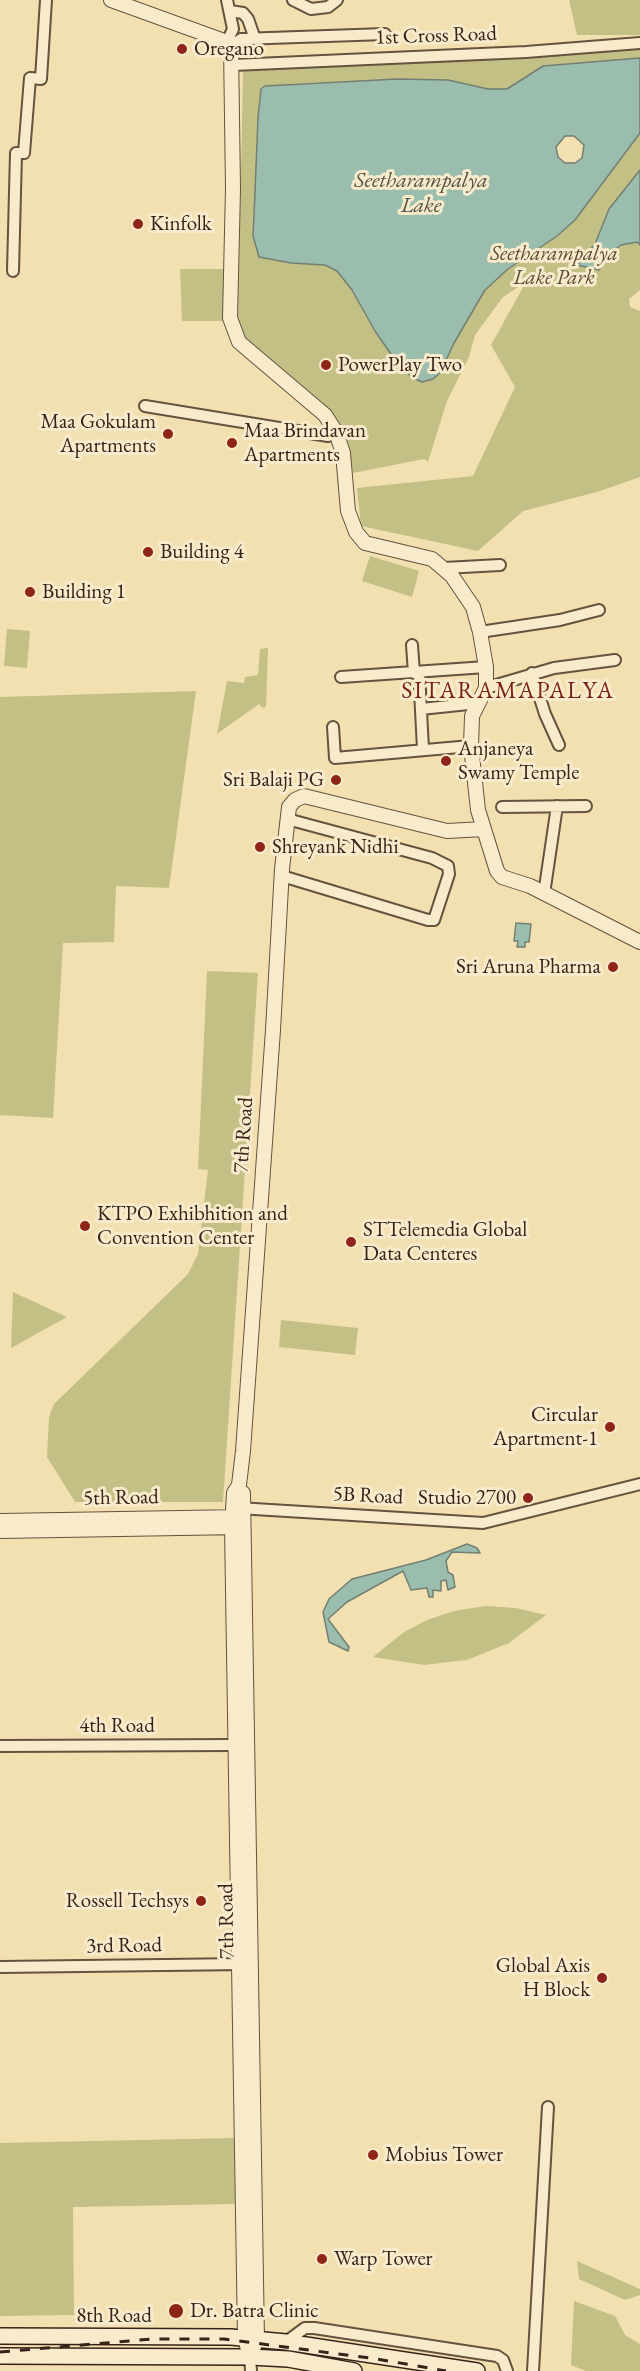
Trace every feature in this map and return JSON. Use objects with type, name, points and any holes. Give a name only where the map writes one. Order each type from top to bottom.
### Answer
[{"type":"main road","name":"8th Road","points":[[0,2336],[251,2339],[286,2342],[477,2371]]},
{"type":"main road","name":"8th Road","points":[[0,2356],[289,2365],[354,2371]]},
{"type":"street","points":[[13,271],[16,153],[24,153],[30,78],[40,79],[46,0]]},
{"type":"street","points":[[111,0],[229,44],[241,39],[385,34]]},
{"type":"street","points":[[227,0],[233,34],[229,44],[233,65],[230,318],[239,342],[325,415],[336,432],[343,453],[348,511],[356,532],[365,543],[432,559],[444,568],[472,607],[480,632],[486,667],[486,688],[472,716],[471,746],[478,810],[497,871],[502,877],[544,894],[640,942]]},
{"type":"street","points":[[293,0],[311,9],[328,7],[337,0]]},
{"type":"street","points":[[230,11],[243,13],[248,19],[255,39]]},
{"type":"street","name":"1st Cross Road","points":[[233,65],[526,52],[640,43]]},
{"type":"street","points":[[145,406],[328,436],[336,432]]},
{"type":"street","points":[[444,568],[500,566]]},
{"type":"street","points":[[480,632],[560,620],[599,610]]},
{"type":"street","points":[[412,645],[421,709],[423,749]]},
{"type":"street","points":[[486,688],[532,673],[615,660]]},
{"type":"street","points":[[341,677],[486,667]]},
{"type":"street","points":[[532,673],[545,714],[559,745]]},
{"type":"street","points":[[421,709],[478,703]]},
{"type":"street","points":[[333,727],[335,758],[471,746]]},
{"type":"street","points":[[282,876],[434,920],[449,874],[448,866],[432,858],[287,819],[289,807],[295,800],[304,796],[447,831],[484,829]]},
{"type":"street","points":[[544,894],[556,806]]},
{"type":"street","points":[[502,807],[586,806]]},
{"type":"street","name":"7th Road","points":[[250,2364],[238,1517],[234,1493],[239,1485],[287,819]]},
{"type":"street","name":"5B Road","points":[[238,1517],[483,1523],[640,1484]]},
{"type":"street","name":"5th Road","points":[[0,1526],[238,1517]]},
{"type":"street","name":"4th Road","points":[[0,1746],[240,1745]]},
{"type":"street","name":"3rd Road","points":[[0,1967],[244,1964]]},
{"type":"street","points":[[533,2371],[548,2107]]},
{"type":"street","points":[[286,2342],[305,2328],[314,2328],[497,2356],[503,2360],[507,2371]]},
{"type":"green space","points":[[569,0],[640,0],[640,35],[577,35]]},
{"type":"green space","name":"Seetharampalya Lake Park","points":[[640,48],[640,58],[543,66],[507,89],[488,89],[448,80],[397,79],[289,84],[261,89],[253,236],[256,249],[325,265],[337,271],[352,290],[375,331],[395,360],[411,377],[422,382],[433,379],[441,373],[454,343],[484,290],[508,269],[557,236],[575,220],[640,133],[640,170],[609,209],[595,244],[577,265],[599,270],[607,256],[621,245],[637,242],[640,245],[640,290],[629,299],[630,307],[640,311],[640,477],[597,492],[523,511],[478,551],[361,526],[357,488],[473,476],[515,387],[491,345],[526,282],[503,297],[475,335],[469,357],[447,401],[428,462],[424,459],[353,473],[349,445],[335,420],[246,341],[238,319],[243,69]]},
{"type":"green space","points":[[180,269],[224,269],[224,321],[182,321]]},
{"type":"green space","points":[[370,556],[419,571],[412,597],[362,581]]},
{"type":"green space","points":[[7,629],[30,631],[27,668],[4,666]]},
{"type":"green space","points":[[268,648],[266,707],[263,708],[259,704],[217,734],[227,681],[244,683],[245,677],[258,675],[260,649]]},
{"type":"green space","points":[[196,691],[169,888],[116,886],[114,942],[63,943],[53,1118],[0,1115],[0,697]]},
{"type":"green space","points":[[207,971],[258,973],[223,1502],[75,1502],[47,1457],[49,1417],[54,1404],[188,1274],[198,1254],[208,1170],[198,1169]]},
{"type":"green space","points":[[13,1292],[67,1317],[11,1348]]},
{"type":"green space","points":[[281,1320],[358,1328],[355,1355],[279,1347]]},
{"type":"green space","points":[[485,1606],[516,1608],[546,1615],[509,1643],[467,1660],[424,1665],[373,1657],[404,1632],[427,1620],[454,1611]]},
{"type":"green space","points":[[234,2138],[235,2204],[73,2207],[74,2315],[0,2316],[0,2143]]},
{"type":"green space","points":[[577,2261],[640,2289],[640,2295],[625,2300],[579,2279]]},
{"type":"green space","points":[[574,2301],[615,2316],[625,2335],[640,2344],[640,2371],[586,2371],[571,2365]]},
{"type":"water","name":"Seetharampalya Lake","points":[[640,58],[640,133],[575,220],[557,236],[508,269],[485,290],[454,343],[440,373],[433,379],[422,382],[411,377],[395,360],[375,331],[352,290],[337,271],[325,265],[291,263],[259,257],[253,236],[258,118],[261,89],[265,86],[397,79],[448,80],[488,89],[507,89],[543,66]],"holes":[[[565,136],[574,136],[584,145],[582,158],[575,163],[565,163],[558,157],[556,147]]]},
{"type":"water","points":[[640,170],[640,245],[637,242],[621,245],[607,256],[599,270],[577,265],[595,244],[609,209]]},
{"type":"water","points":[[516,923],[531,924],[529,942],[525,942],[525,947],[517,947],[518,941],[514,941]]},
{"type":"water","points":[[467,1544],[477,1548],[480,1553],[452,1552],[446,1561],[448,1572],[453,1575],[455,1587],[448,1590],[446,1580],[441,1581],[441,1591],[433,1590],[433,1597],[429,1597],[427,1588],[411,1590],[403,1571],[347,1602],[328,1619],[349,1647],[348,1651],[329,1642],[323,1612],[329,1599],[352,1579],[426,1560]]},
{"type":"railway","points":[[0,2352],[152,2339],[224,2339],[377,2359],[446,2371]]},
{"type":"place","name":"Oregano","points":[[182,49]]},
{"type":"place","name":"Kinfolk","points":[[138,224]]},
{"type":"place","name":"PowerPlay Two","points":[[326,365]]},
{"type":"place","name":"Maa Gokulam Apartments","points":[[168,434]]},
{"type":"place","name":"Maa Brindavan Apartments","points":[[232,443]]},
{"type":"place","name":"Building 4","points":[[148,552]]},
{"type":"place","name":"Building 1","points":[[30,592]]},
{"type":"place","name":"Anjaneya Swamy Temple","points":[[446,761]]},
{"type":"place","name":"Sri Balaji PG","points":[[336,780]]},
{"type":"place","name":"Shreyank Nidhi","points":[[260,847]]},
{"type":"place","name":"Sri Aruna Pharma","points":[[613,967]]},
{"type":"place","name":"KTPO Exhibhition and Convention Center","points":[[85,1226]]},
{"type":"place","name":"STTelemedia Global Data Centeres","points":[[351,1242]]},
{"type":"place","name":"Circular Apartment-1","points":[[610,1427]]},
{"type":"place","name":"Studio 2700","points":[[528,1498]]},
{"type":"place","name":"Rossell Techsys","points":[[201,1901]]},
{"type":"place","name":"Global Axis H Block","points":[[602,1978]]},
{"type":"place","name":"Mobius Tower","points":[[373,2155]]},
{"type":"place","name":"Warp Tower","points":[[322,2259]]},
{"type":"place","name":"Dr. Batra Clinic","points":[[176,2311]]},
{"type":"district","name":"SITARAMAPALYA","points":[[508,691]]}]
